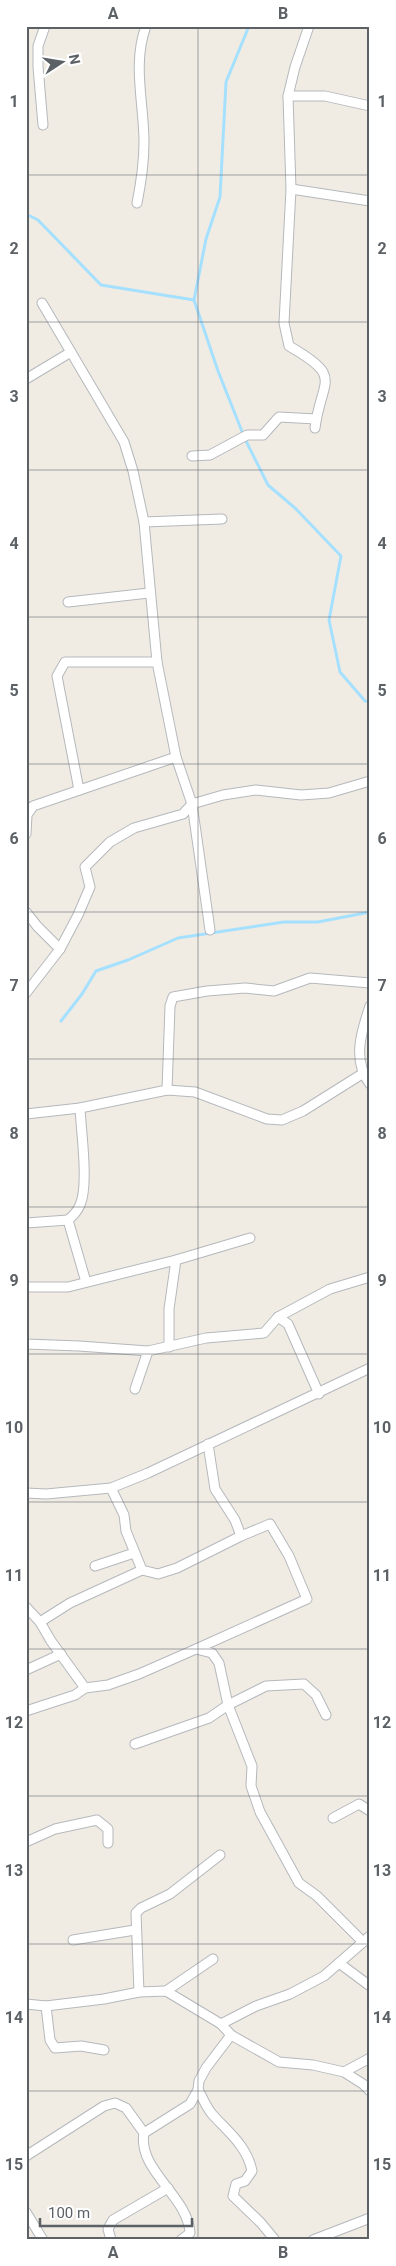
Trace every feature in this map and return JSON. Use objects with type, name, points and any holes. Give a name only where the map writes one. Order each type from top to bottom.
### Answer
[{"type":"street","points":[[43,125],[38,46],[45,26]]},
{"type":"street","points":[[137,203],[142,178],[144,141],[138,60],[146,26]]},
{"type":"street","points":[[192,456],[210,455],[244,437],[263,435],[279,417],[315,424],[326,388],[326,379],[319,364],[290,346],[284,323],[291,189],[288,96],[295,67],[309,26]]},
{"type":"street","points":[[288,96],[325,96],[370,106]]},
{"type":"street","points":[[291,189],[370,201]]},
{"type":"street","points":[[42,303],[124,442],[133,471],[144,522],[149,593],[157,662],[176,757],[192,804],[210,930]]},
{"type":"street","points":[[26,379],[71,352]]},
{"type":"street","points":[[144,522],[222,519]]},
{"type":"street","points":[[68,602],[149,593]]},
{"type":"street","points":[[79,790],[58,676],[65,662],[157,662]]},
{"type":"street","points":[[26,834],[27,815],[33,806],[176,757]]},
{"type":"street","points":[[26,993],[60,949],[78,915],[90,887],[85,867],[110,842],[134,828],[182,814],[192,804],[223,795],[256,790],[301,795],[329,793],[370,781]]},
{"type":"street","points":[[26,912],[60,949]]},
{"type":"street","points":[[168,1090],[170,1006],[173,997],[207,991],[245,988],[274,991],[310,978],[370,982]]},
{"type":"street","points":[[370,1006],[362,1028],[359,1046],[362,1074],[370,1084]]},
{"type":"street","points":[[26,1114],[80,1108],[168,1090],[195,1092],[267,1119],[282,1120],[303,1111],[362,1074]]},
{"type":"street","points":[[26,1223],[68,1220],[75,1214],[81,1204],[84,1186],[80,1108]]},
{"type":"street","points":[[68,1220],[86,1282]]},
{"type":"street","points":[[26,1287],[68,1287],[176,1260],[250,1238]]},
{"type":"street","points":[[169,1347],[169,1308],[176,1260]]},
{"type":"street","points":[[26,1344],[148,1351],[206,1338],[264,1333],[278,1317],[330,1289],[370,1277]]},
{"type":"street","points":[[278,1317],[288,1324],[319,1394]]},
{"type":"street","points":[[135,1389],[148,1351]]},
{"type":"street","points":[[26,1492],[46,1494],[93,1488],[111,1488],[319,1394],[370,1368]]},
{"type":"street","points":[[208,1444],[215,1489],[235,1520],[241,1536]]},
{"type":"street","points":[[111,1488],[124,1515],[134,1553],[142,1570]]},
{"type":"street","points":[[26,1711],[74,1695],[85,1688],[108,1685],[138,1674],[307,1599],[289,1556],[270,1524],[241,1536],[177,1568],[158,1574],[142,1570],[70,1603],[40,1622]]},
{"type":"street","points":[[95,1566],[134,1553]]},
{"type":"street","points":[[26,1607],[40,1622],[85,1688]]},
{"type":"street","points":[[196,1649],[212,1653],[219,1663],[228,1705],[252,1766],[252,1786],[260,1812],[299,1883],[367,1939],[324,1976],[290,1994],[256,2006],[221,2024]]},
{"type":"street","points":[[26,1670],[61,1654]]},
{"type":"street","points":[[135,1744],[209,1718],[228,1705],[266,1686],[304,1684],[316,1695],[326,1715]]},
{"type":"street","points":[[333,1818],[359,1804],[370,1811]]},
{"type":"street","points":[[26,1842],[55,1829],[97,1820],[108,1829],[108,1843]]},
{"type":"street","points":[[139,1992],[135,1930],[136,1913],[141,1908],[170,1894],[220,1855]]},
{"type":"street","points":[[73,1940],[135,1930]]},
{"type":"street","points":[[26,2004],[46,2006],[104,1999],[139,1992],[166,1991],[213,1959]]},
{"type":"street","points":[[339,1963],[370,1986]]},
{"type":"street","points":[[166,1991],[221,2024],[231,2035],[279,2062],[313,2065],[344,2072],[363,2084],[370,2091]]},
{"type":"street","points":[[46,2006],[50,2040],[55,2048],[81,2046],[104,2050]]},
{"type":"street","points":[[181,2240],[190,2233],[189,2220],[146,2157],[142,2142],[144,2133],[190,2104],[198,2090],[199,2081],[206,2068],[231,2035]]},
{"type":"street","points":[[344,2072],[370,2058]]},
{"type":"street","points":[[198,2090],[211,2113],[236,2138],[250,2160],[252,2171],[245,2182],[236,2184],[233,2196],[261,2223],[274,2240]]},
{"type":"street","points":[[26,2156],[104,2106],[114,2103],[126,2108],[144,2133]]},
{"type":"street","points":[[111,2240],[108,2229],[113,2220],[168,2188]]},
{"type":"street","points":[[26,2212],[43,2240]]},
{"type":"street","points":[[313,2240],[370,2218]]},
{"type":"waterway","points":[[249,26],[226,82],[220,197],[206,239],[194,300],[218,371],[245,439],[268,485],[296,509],[341,556],[329,620],[340,672],[365,701],[370,702]]},
{"type":"waterway","points":[[26,214],[38,220],[101,285],[194,300]]},
{"type":"waterway","points":[[61,1021],[82,994],[96,971],[128,960],[178,938],[284,922],[318,922],[370,912]]}]
